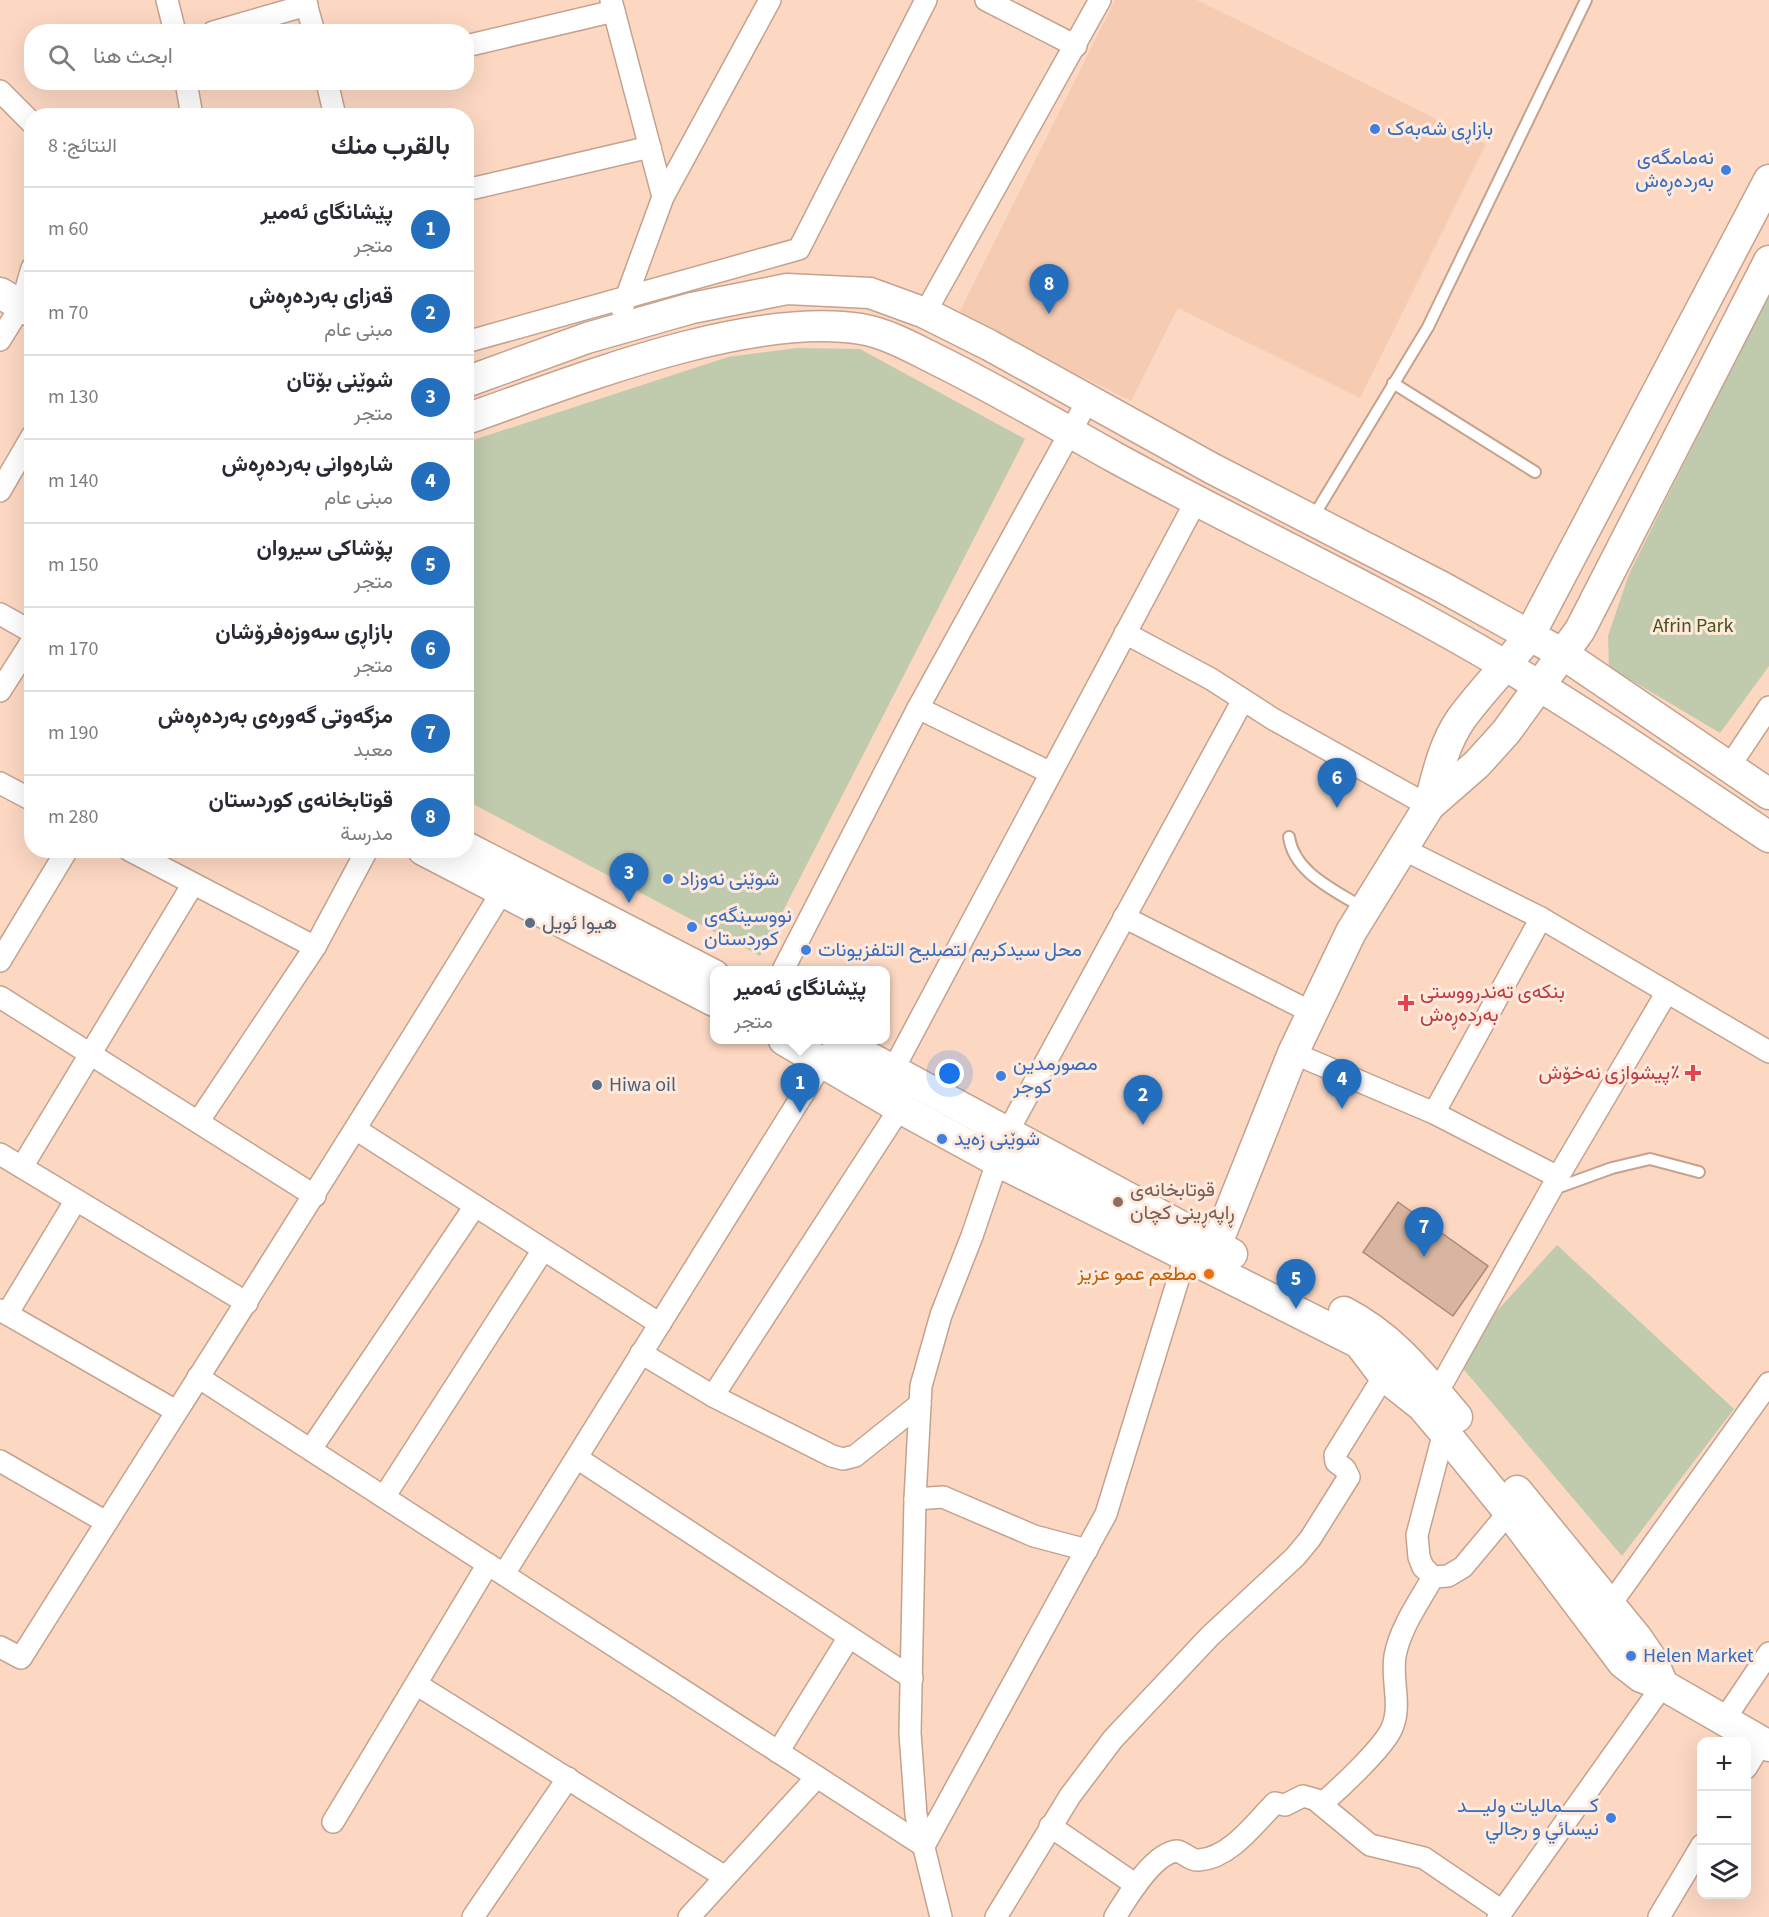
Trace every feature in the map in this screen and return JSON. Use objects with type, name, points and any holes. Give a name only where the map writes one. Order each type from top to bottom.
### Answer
[{"type":"main road","points":[[1429,806],[1443,752],[1461,719],[1508,666],[1529,636],[1769,180]]},
{"type":"main road","points":[[1216,1246],[1293,1053],[1351,932],[1429,806],[1477,764],[1506,732],[1580,630],[1769,261]]},
{"type":"main road","points":[[474,379],[615,330],[692,308],[787,290],[870,293],[925,313],[989,345],[1563,654],[1769,794]]},
{"type":"main road","points":[[474,416],[599,373],[689,347],[790,326],[863,329],[910,347],[972,377],[1196,501],[1424,619],[1508,666],[1769,837]]},
{"type":"main road","points":[[474,851],[710,973]]},
{"type":"main road","points":[[439,858],[710,999]]},
{"type":"main road","points":[[801,1044],[894,1068],[1007,1133],[1216,1246],[1368,1324],[1408,1357],[1645,1649],[1663,1685]]},
{"type":"main road","points":[[830,1051],[900,1108],[999,1162],[1186,1254],[1359,1343],[1384,1376],[1422,1406],[1444,1432],[1509,1512],[1623,1663],[1641,1677],[1663,1685],[1766,1744]]},
{"type":"street","points":[[167,0],[173,24]]},
{"type":"street","points":[[615,330],[663,198],[771,0]]},
{"type":"street","points":[[474,340],[798,249],[926,0]]},
{"type":"street","points":[[986,0],[1076,46]]},
{"type":"street","points":[[925,313],[1100,0]]},
{"type":"street","points":[[239,24],[306,3],[312,24]]},
{"type":"street","points":[[474,44],[612,5],[663,198]]},
{"type":"street","points":[[187,90],[191,108]]},
{"type":"street","points":[[329,90],[333,108]]},
{"type":"street","points":[[0,91],[24,115]]},
{"type":"street","points":[[474,187],[650,147]]},
{"type":"street","points":[[0,340],[24,289]]},
{"type":"street","points":[[785,966],[918,708],[1088,400]]},
{"type":"street","points":[[0,491],[24,450]]},
{"type":"street","points":[[894,1068],[1196,501]]},
{"type":"street","points":[[0,614],[24,628]]},
{"type":"street","points":[[1125,633],[1211,679],[1243,700],[1429,806]]},
{"type":"street","points":[[0,691],[24,654]]},
{"type":"street","points":[[941,1917],[916,1815],[910,1733],[915,1499],[921,1386],[940,1315],[999,1162],[1007,1133],[1243,700]]},
{"type":"street","points":[[1729,767],[1769,707]]},
{"type":"street","points":[[918,708],[1051,773]]},
{"type":"street","points":[[0,783],[24,796]]},
{"type":"street","points":[[1401,848],[1541,918],[1769,1052]]},
{"type":"street","points":[[0,961],[61,858]]},
{"type":"street","points":[[144,858],[315,947]]},
{"type":"street","points":[[198,1122],[315,947],[363,858]]},
{"type":"street","points":[[22,1167],[193,884]]},
{"type":"street","points":[[0,1647],[21,1658],[176,1411],[357,1130],[503,890]]},
{"type":"street","points":[[1124,917],[1311,1012]]},
{"type":"street","points":[[1434,1113],[1541,918]]},
{"type":"street","points":[[1437,1394],[1554,1183],[1667,992]]},
{"type":"street","points":[[0,997],[315,1196]]},
{"type":"street","points":[[333,1822],[416,1684],[577,1458],[830,1051]]},
{"type":"street","points":[[1293,1053],[1434,1113],[1554,1183]]},
{"type":"street","points":[[713,1396],[900,1108]]},
{"type":"street","points":[[357,1130],[660,1324]]},
{"type":"street","points":[[0,1154],[247,1302]]},
{"type":"street","points":[[76,1200],[4,1312],[176,1411]]},
{"type":"street","points":[[311,1449],[475,1206]]},
{"type":"street","points":[[384,1497],[543,1250]]},
{"type":"street","points":[[924,1846],[1106,1514],[1186,1254]]},
{"type":"street","points":[[641,1353],[713,1396],[832,1456],[843,1459],[855,1456],[920,1404]]},
{"type":"street","points":[[996,1917],[1050,1826],[1090,1767],[1137,1712],[1209,1636],[1279,1575],[1310,1539],[1349,1477],[1345,1469],[1336,1462],[1335,1455],[1384,1376]]},
{"type":"street","points":[[198,1377],[924,1846]]},
{"type":"street","points":[[1610,1605],[1769,1383]]},
{"type":"street","points":[[1444,1432],[1417,1535],[1419,1557],[1423,1567],[1433,1577],[1448,1576],[1463,1567],[1509,1512]]},
{"type":"street","points":[[577,1458],[912,1678]]},
{"type":"street","points":[[0,1461],[106,1522]]},
{"type":"street","points":[[915,1499],[944,1497],[1034,1536],[1087,1550]]},
{"type":"street","points":[[1318,1802],[1326,1800],[1389,1734],[1397,1710],[1394,1668],[1398,1646],[1433,1577]]},
{"type":"street","points":[[778,1752],[849,1637]]},
{"type":"street","points":[[1724,1720],[1769,1653]]},
{"type":"street","points":[[416,1684],[725,1877]]},
{"type":"street","points":[[1115,1917],[1136,1885],[1172,1851],[1183,1852],[1198,1860],[1233,1846],[1275,1803],[1285,1805],[1303,1796],[1318,1802],[1370,1845],[1424,1858],[1500,1914],[1663,1685]]},
{"type":"street","points":[[1751,1762],[1766,1744]]},
{"type":"street","points":[[689,1917],[817,1777]]},
{"type":"street","points":[[473,1917],[568,1778]]},
{"type":"street","points":[[1050,1826],[1136,1885]]},
{"type":"street","points":[[1659,1917],[1697,1852]]},
{"type":"lane","points":[[1312,519],[1428,327],[1586,0]]},
{"type":"lane","points":[[1393,383],[1535,472]]},
{"type":"lane","points":[[1289,837],[1291,851],[1308,872],[1366,910]]},
{"type":"lane","points":[[1554,1183],[1650,1159],[1699,1172]]},
{"type":"shaded area","points":[[1115,0],[1197,0],[1486,144],[1360,398],[1178,308],[1131,401],[958,315]]},
{"type":"green space","name":"Afrin Park","points":[[1769,293],[1769,666],[1720,733],[1609,667],[1608,636],[1629,574]]},
{"type":"green space","points":[[797,348],[860,349],[1025,439],[760,956],[474,805],[474,440],[728,357]]},
{"type":"green space","points":[[1557,1245],[1734,1409],[1622,1556],[1454,1358]]},
{"type":"building","points":[[1398,1202],[1488,1266],[1453,1316],[1363,1252]]},
{"type":"place","name":"بازاڕی شەبەک","points":[[1375,129]]},
{"type":"place","name":"نەمامگەی بەردەڕەش","points":[[1726,170]]},
{"type":"place","name":"قوتابخانەی کوردستان","points":[[1049,314]]},
{"type":"place","name":"بازاڕی سەوزەفرۆشان","points":[[1337,808]]},
{"type":"place","name":"شوێنی نەوزاد","points":[[668,879]]},
{"type":"place","name":"شوێنی بۆتان","points":[[629,903]]},
{"type":"place","name":"هيوا ئويل","points":[[530,923]]},
{"type":"place","name":"نووسینگەی کوردستان","points":[[692,927]]},
{"type":"place","name":"محل سيدكريم لتصليح التلفزيونات","points":[[806,950]]},
{"type":"place","name":"بنکەی تەندرووستی بەردەڕەش","points":[[1406,1003]]},
{"type":"place","name":"پیشوازی نەخۆش٪","points":[[1693,1073]]},
{"type":"place","name":"مصورمدین كوجر","points":[[1001,1076]]},
{"type":"place","name":"Hiwa oil","points":[[597,1085]]},
{"type":"place","name":"شارەوانی بەردەڕەش","points":[[1342,1109]]},
{"type":"place","name":"پێشانگای ئەمیر","points":[[800,1113]]},
{"type":"place","name":"قەزای بەردەڕەش","points":[[1143,1125]]},
{"type":"place","name":"شوێنی زەید","points":[[942,1139]]},
{"type":"place","name":"قوتابخانەی ڕاپەڕینی کچان","points":[[1118,1202]]},
{"type":"place","name":"مزگەوتی گەورەی بەردەڕەش","points":[[1424,1257]]},
{"type":"place","name":"مطعم عمو عزيز","points":[[1209,1274]]},
{"type":"place","name":"پۆشاکی سیروان","points":[[1296,1309]]},
{"type":"place","name":"Helen Market","points":[[1631,1656]]},
{"type":"place","name":"كـــــمالیات ولیـــد نیسائي و رجالي","points":[[1611,1818]]}]
